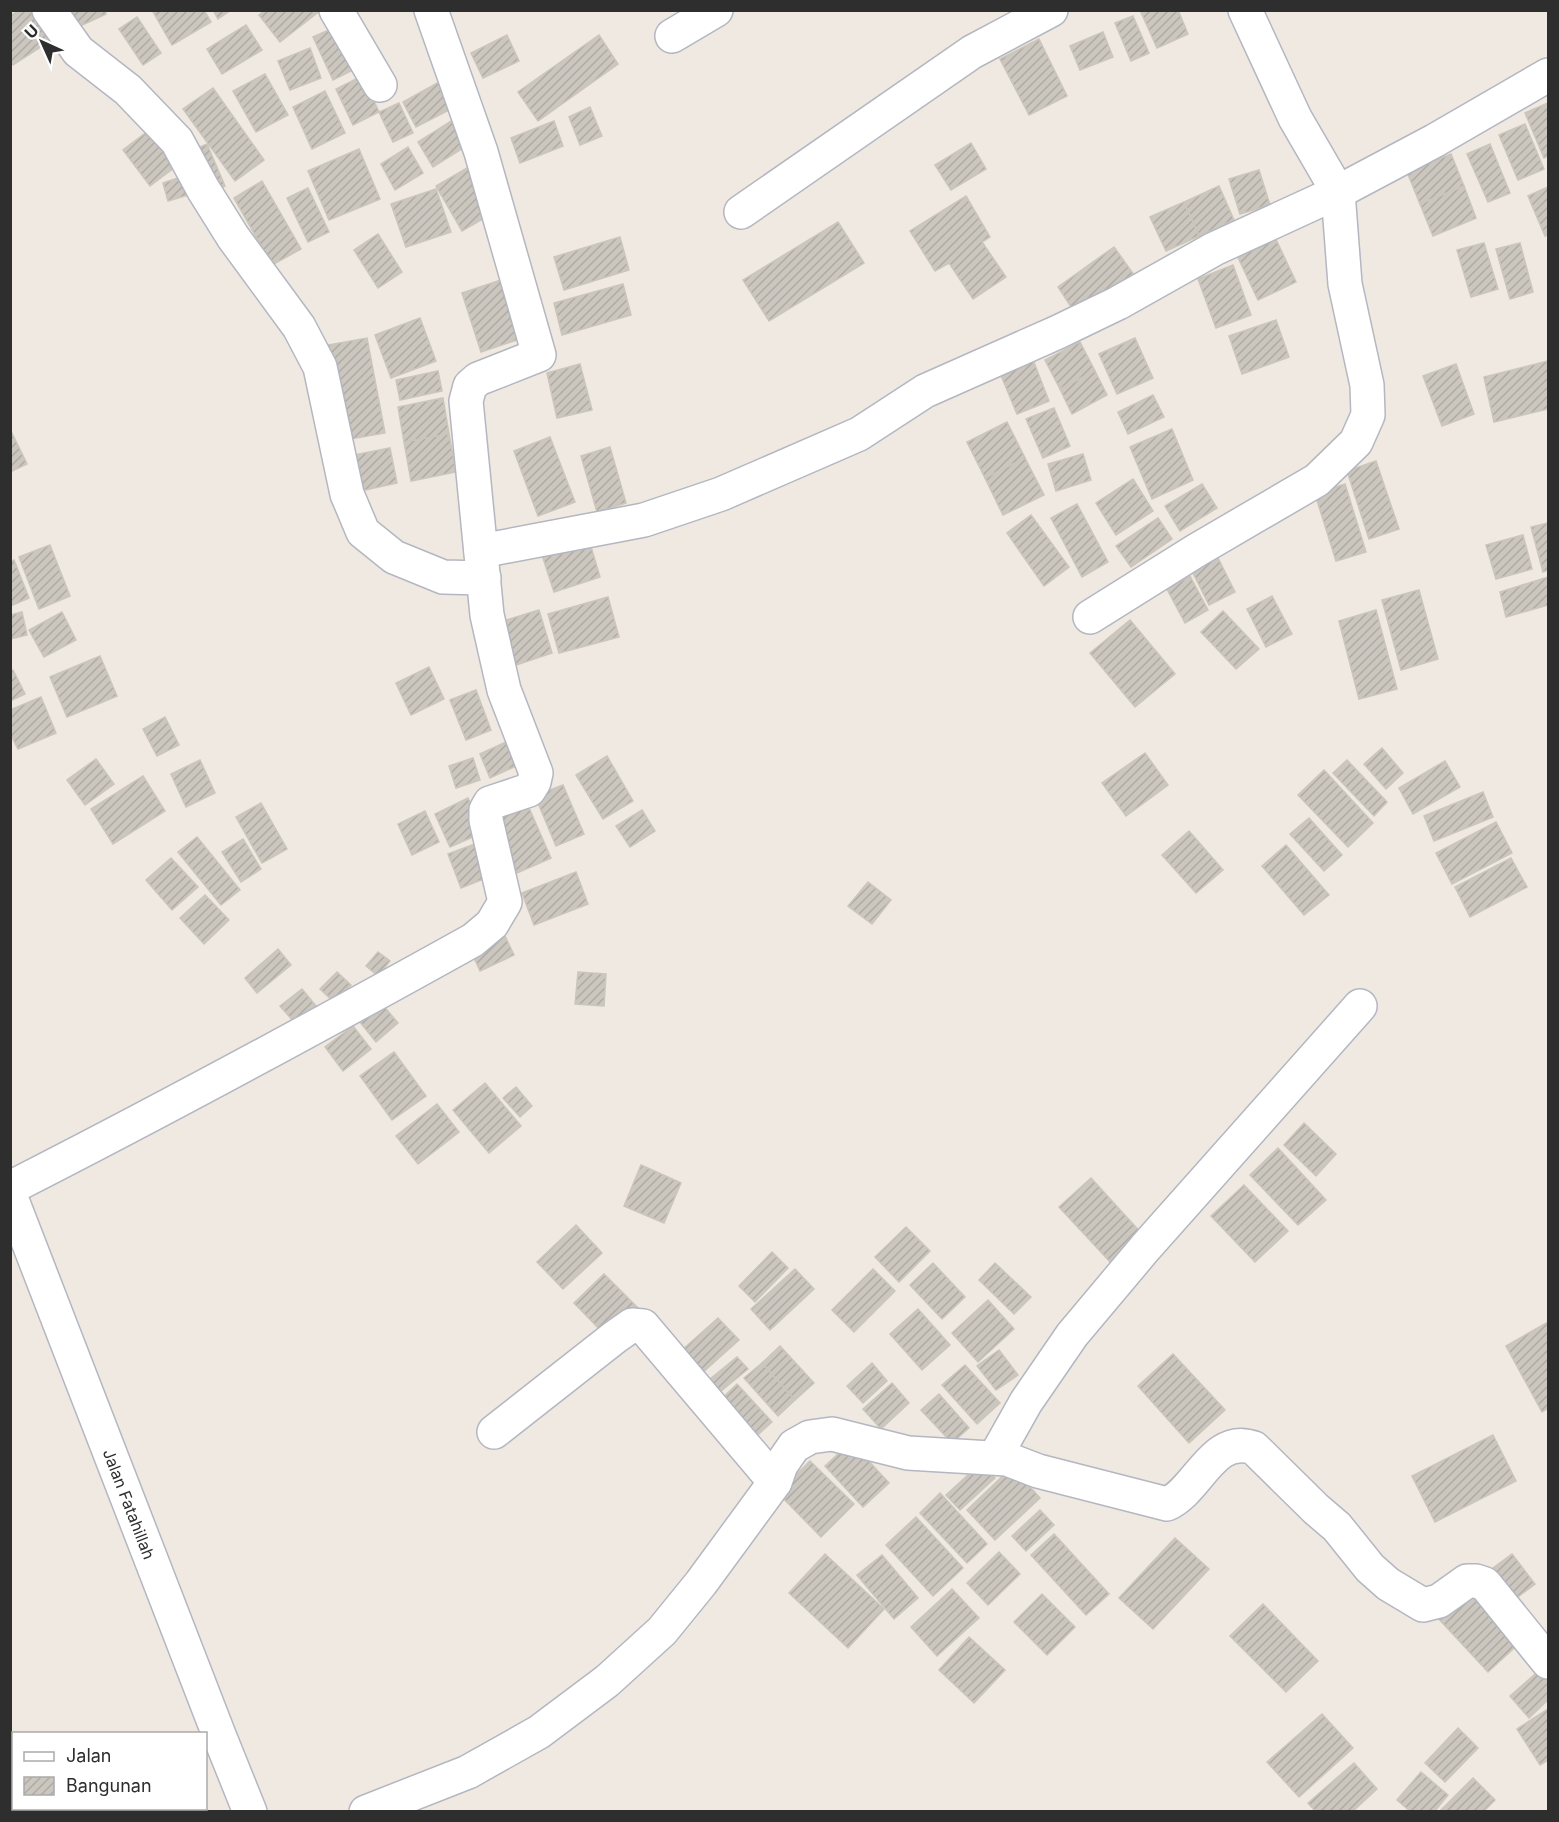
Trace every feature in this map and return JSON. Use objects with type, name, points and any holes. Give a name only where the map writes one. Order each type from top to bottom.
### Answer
[{"type":"street","points":[[49,10],[78,51],[128,90],[177,141],[233,237],[299,327],[320,368],[347,494],[363,532],[394,557],[443,577],[645,520],[721,494],[859,434],[925,392],[1118,303],[1214,249],[1338,192],[1434,141],[1548,75]]},
{"type":"street","points":[[336,10],[380,85]]},
{"type":"street","points":[[10,1188],[303,1035],[473,940],[492,924],[505,902],[486,820],[486,810],[490,802],[529,790],[536,772],[504,690],[487,615],[466,401],[470,386],[478,379],[539,355],[481,152],[431,10]]},
{"type":"street","points":[[672,36],[716,10]]},
{"type":"street","points":[[741,212],[972,52],[1051,10]]},
{"type":"street","points":[[1090,617],[1189,554],[1317,480],[1356,442],[1368,415],[1367,385],[1345,284],[1338,192],[1295,118],[1245,10]]},
{"type":"street","points":[[995,1457],[1026,1402],[1071,1335],[1145,1248],[1360,1006]]},
{"type":"street","name":"Jalan Fatahillah","points":[[10,1195],[212,1739],[250,1812]]},
{"type":"street","points":[[494,1432],[615,1337],[632,1325],[643,1326],[775,1482]]},
{"type":"street","points":[[366,1812],[468,1772],[539,1732],[607,1682],[662,1631],[701,1583],[775,1482],[781,1465],[794,1446],[810,1437],[831,1434],[908,1453],[1007,1459],[1038,1471],[1167,1504],[1182,1495],[1212,1459],[1229,1447],[1248,1446],[1254,1448],[1316,1509],[1338,1527],[1370,1568],[1388,1584],[1423,1605],[1439,1601],[1467,1581],[1485,1584],[1548,1662]]},
{"type":"building","points":[[20,10],[39,10],[56,37],[13,65],[10,60],[10,16]]},
{"type":"building","points":[[71,10],[105,10],[106,14],[78,27]]},
{"type":"building","points":[[152,10],[204,10],[211,22],[172,45]]},
{"type":"building","points":[[213,10],[231,10],[218,19]]},
{"type":"building","points":[[265,10],[321,10],[280,42],[259,15]]},
{"type":"building","points":[[1140,10],[1178,10],[1188,34],[1157,48]]},
{"type":"building","points":[[1133,16],[1149,53],[1131,61],[1115,23]]},
{"type":"building","points":[[137,17],[161,53],[143,65],[119,29]]},
{"type":"building","points":[[246,25],[262,50],[222,74],[207,49]]},
{"type":"building","points":[[338,26],[357,68],[333,80],[313,37]]},
{"type":"building","points":[[1103,32],[1113,57],[1080,70],[1070,46]]},
{"type":"building","points":[[507,35],[519,61],[483,78],[471,53]]},
{"type":"building","points":[[599,35],[618,64],[538,121],[518,92]]},
{"type":"building","points":[[1039,39],[1067,96],[1029,115],[1000,59]]},
{"type":"building","points":[[310,48],[321,78],[290,90],[278,61]]},
{"type":"building","points":[[265,74],[288,115],[256,132],[233,91]]},
{"type":"building","points":[[362,76],[379,112],[353,125],[336,89]]},
{"type":"building","points":[[439,82],[453,108],[416,127],[403,102]]},
{"type":"building","points":[[213,88],[264,160],[235,181],[183,109]]},
{"type":"building","points":[[325,91],[345,133],[312,149],[293,107]]},
{"type":"building","points":[[399,103],[413,133],[393,142],[379,112]]},
{"type":"building","points":[[1548,103],[1548,156],[1544,158],[1525,113]]},
{"type":"building","points":[[590,107],[602,136],[580,145],[569,117]]},
{"type":"building","points":[[456,118],[471,143],[433,167],[418,142]]},
{"type":"building","points":[[554,121],[563,146],[520,163],[511,138]]},
{"type":"building","points":[[1525,124],[1544,169],[1518,180],[1499,135]]},
{"type":"building","points":[[152,128],[179,164],[150,186],[123,150]]},
{"type":"building","points":[[971,143],[986,169],[951,190],[935,165]]},
{"type":"building","points":[[207,144],[225,186],[207,194],[189,152]]},
{"type":"building","points":[[1490,144],[1510,193],[1488,202],[1467,154]]},
{"type":"building","points":[[408,147],[423,173],[395,190],[381,164]]},
{"type":"building","points":[[359,149],[380,199],[329,220],[308,171]]},
{"type":"building","points":[[1451,154],[1464,186],[1420,204],[1407,172]]},
{"type":"building","points":[[467,168],[493,213],[462,231],[436,186]]},
{"type":"building","points":[[1259,170],[1270,205],[1240,214],[1229,179]]},
{"type":"building","points":[[181,177],[188,195],[168,201],[163,183]]},
{"type":"building","points":[[262,181],[301,249],[272,265],[234,198]]},
{"type":"building","points":[[1219,186],[1234,220],[1199,236],[1184,202]]},
{"type":"building","points":[[1464,186],[1476,218],[1433,236],[1420,204]]},
{"type":"building","points":[[1548,187],[1548,234],[1545,236],[1528,196]]},
{"type":"building","points":[[308,188],[329,232],[308,242],[287,198]]},
{"type":"building","points":[[436,189],[451,232],[406,247],[391,204]]},
{"type":"building","points":[[966,196],[990,237],[982,242],[1006,277],[973,299],[949,263],[935,271],[910,231]]},
{"type":"building","points":[[1184,202],[1199,236],[1166,251],[1150,217]]},
{"type":"building","points":[[838,222],[864,263],[769,321],[743,280]]},
{"type":"building","points":[[1273,233],[1296,282],[1258,300],[1235,251]]},
{"type":"building","points":[[378,234],[402,272],[378,288],[354,250]]},
{"type":"building","points":[[620,237],[629,270],[564,290],[554,257]]},
{"type":"building","points":[[1484,243],[1498,289],[1471,297],[1457,250]]},
{"type":"building","points":[[1520,243],[1533,292],[1510,299],[1496,249]]},
{"type":"building","points":[[1114,247],[1137,279],[1079,319],[1058,287]]},
{"type":"building","points":[[1233,265],[1251,315],[1216,328],[1198,279]]},
{"type":"building","points":[[507,278],[526,337],[481,352],[462,293]]},
{"type":"building","points":[[623,284],[631,315],[562,335],[554,303]]},
{"type":"building","points":[[420,318],[436,361],[391,378],[375,335]]},
{"type":"building","points":[[1276,320],[1289,357],[1242,374],[1229,336]]},
{"type":"building","points":[[367,338],[385,433],[345,440],[328,345]]},
{"type":"building","points":[[1135,338],[1153,378],[1117,394],[1099,354]]},
{"type":"building","points":[[1080,342],[1095,371],[1060,389],[1045,360]]},
{"type":"building","points":[[1028,347],[1049,401],[1017,414],[995,361]]},
{"type":"building","points":[[1548,361],[1548,409],[1494,422],[1484,377]]},
{"type":"building","points":[[580,364],[592,410],[557,418],[547,373]]},
{"type":"building","points":[[1456,364],[1474,414],[1442,426],[1423,376]]},
{"type":"building","points":[[438,371],[442,391],[400,400],[396,380]]},
{"type":"building","points":[[1095,371],[1107,395],[1072,414],[1060,389]]},
{"type":"building","points":[[1153,395],[1164,417],[1128,434],[1118,412]]},
{"type":"building","points":[[443,398],[449,434],[404,442],[398,407]]},
{"type":"building","points":[[1054,408],[1070,446],[1043,458],[1026,419]]},
{"type":"building","points":[[1007,422],[1025,458],[985,478],[967,442]]},
{"type":"building","points":[[10,429],[27,464],[10,472]]},
{"type":"building","points":[[1172,429],[1193,480],[1152,499],[1130,447]]},
{"type":"building","points":[[449,434],[456,472],[411,481],[404,442]]},
{"type":"building","points":[[550,437],[575,502],[538,516],[514,451]]},
{"type":"building","points":[[610,447],[626,503],[597,512],[581,456]]},
{"type":"building","points":[[390,448],[397,483],[356,492],[349,456]]},
{"type":"building","points":[[1083,454],[1091,480],[1056,491],[1048,464]]},
{"type":"building","points":[[1025,458],[1044,495],[1003,515],[985,478]]},
{"type":"building","points":[[1376,461],[1399,529],[1369,539],[1347,471]]},
{"type":"building","points":[[1133,479],[1153,511],[1116,535],[1096,503]]},
{"type":"building","points":[[1202,484],[1217,508],[1180,531],[1165,506]]},
{"type":"building","points":[[1345,484],[1366,552],[1336,561],[1315,494]]},
{"type":"building","points":[[1077,504],[1108,562],[1082,577],[1051,518]]},
{"type":"building","points":[[1031,515],[1069,567],[1044,586],[1007,533]]},
{"type":"building","points":[[1158,518],[1172,539],[1131,567],[1116,546]]},
{"type":"building","points":[[1548,523],[1548,570],[1543,572],[1531,527]]},
{"type":"building","points":[[1523,535],[1532,569],[1496,579],[1486,545]]},
{"type":"building","points":[[589,540],[600,577],[554,592],[542,555]]},
{"type":"building","points":[[50,545],[70,596],[39,609],[19,557]]},
{"type":"building","points":[[1214,550],[1235,592],[1209,605],[1188,563]]},
{"type":"building","points":[[14,560],[29,598],[10,606],[10,562]]},
{"type":"building","points":[[1190,576],[1208,610],[1185,623],[1167,589]]},
{"type":"building","points":[[1548,577],[1548,605],[1506,617],[1500,592]]},
{"type":"building","points":[[1419,590],[1438,659],[1401,670],[1382,600]]},
{"type":"building","points":[[1272,596],[1292,634],[1266,647],[1247,609]]},
{"type":"building","points":[[608,597],[619,637],[559,653],[548,614]]},
{"type":"building","points":[[539,610],[552,653],[507,668],[493,624]]},
{"type":"building","points":[[1376,610],[1397,689],[1359,699],[1339,621]]},
{"type":"building","points":[[1223,611],[1259,649],[1236,669],[1201,632]]},
{"type":"building","points":[[22,612],[27,635],[10,639],[10,615]]},
{"type":"building","points":[[62,612],[76,640],[44,657],[29,630]]},
{"type":"building","points":[[1130,620],[1175,674],[1135,707],[1090,653]]},
{"type":"building","points":[[100,656],[117,696],[67,717],[50,677]]},
{"type":"building","points":[[429,667],[444,699],[411,715],[396,683]]},
{"type":"building","points":[[13,670],[25,694],[10,701],[10,672]]},
{"type":"building","points":[[476,690],[491,730],[466,740],[450,700]]},
{"type":"building","points":[[41,697],[56,733],[18,749],[10,733],[10,710]]},
{"type":"building","points":[[165,717],[179,745],[157,756],[143,729]]},
{"type":"building","points":[[506,742],[516,766],[490,778],[480,754]]},
{"type":"building","points":[[1382,748],[1403,773],[1386,789],[1364,764]]},
{"type":"building","points":[[1145,753],[1168,785],[1126,816],[1102,783]]},
{"type":"building","points":[[607,756],[633,801],[603,819],[576,775]]},
{"type":"building","points":[[473,758],[480,780],[456,788],[449,766]]},
{"type":"building","points":[[96,759],[114,784],[85,805],[67,780]]},
{"type":"building","points":[[200,760],[215,793],[186,807],[171,774]]},
{"type":"building","points":[[1347,760],[1387,802],[1374,816],[1333,773]]},
{"type":"building","points":[[1445,761],[1460,787],[1413,814],[1399,788]]},
{"type":"building","points":[[1324,770],[1373,823],[1348,847],[1298,795]]},
{"type":"building","points":[[143,776],[165,811],[113,844],[91,809]]},
{"type":"building","points":[[563,785],[584,834],[556,846],[535,796]]},
{"type":"building","points":[[1483,792],[1493,817],[1434,841],[1424,816]]},
{"type":"building","points":[[468,798],[484,832],[450,847],[435,814]]},
{"type":"building","points":[[526,801],[551,858],[517,873],[493,816]]},
{"type":"building","points":[[261,803],[287,849],[262,863],[236,817]]},
{"type":"building","points":[[642,810],[655,831],[630,847],[616,826]]},
{"type":"building","points":[[425,811],[439,842],[412,855],[398,824]]},
{"type":"building","points":[[1309,818],[1342,855],[1324,871],[1290,834]]},
{"type":"building","points":[[1496,822],[1512,853],[1452,884],[1436,853]]},
{"type":"building","points":[[1189,831],[1223,870],[1196,893],[1162,855]]},
{"type":"building","points":[[197,837],[240,890],[221,905],[178,852]]},
{"type":"building","points":[[243,839],[261,869],[241,882],[222,852]]},
{"type":"building","points":[[483,841],[496,874],[461,888],[448,854]]},
{"type":"building","points":[[1286,845],[1329,895],[1304,915],[1262,866]]},
{"type":"building","points":[[171,858],[198,887],[172,910],[146,880]]},
{"type":"building","points":[[1511,858],[1527,887],[1470,917],[1455,887]]},
{"type":"building","points":[[576,872],[588,904],[534,925],[522,893]]},
{"type":"building","points":[[868,882],[891,900],[872,924],[848,906]]},
{"type":"building","points":[[205,895],[229,920],[204,944],[180,918]]},
{"type":"building","points":[[504,934],[514,955],[480,971],[471,951]]},
{"type":"building","points":[[278,949],[291,965],[257,993],[245,978]]},
{"type":"building","points":[[378,952],[390,961],[378,976],[366,966]]},
{"type":"building","points":[[337,972],[351,985],[334,1002],[320,989]]},
{"type":"building","points":[[578,972],[606,974],[604,1006],[575,1004]]},
{"type":"building","points":[[302,989],[316,1006],[295,1023],[280,1006]]},
{"type":"building","points":[[382,1004],[398,1023],[376,1042],[360,1022]]},
{"type":"building","points":[[353,1026],[371,1049],[343,1071],[325,1047]]},
{"type":"building","points":[[394,1052],[426,1096],[392,1120],[360,1076]]},
{"type":"building","points":[[485,1083],[521,1126],[489,1153],[453,1110]]},
{"type":"building","points":[[516,1087],[532,1106],[520,1117],[503,1098]]},
{"type":"building","points":[[437,1104],[459,1132],[418,1164],[396,1136]]},
{"type":"building","points":[[1304,1123],[1336,1154],[1316,1176],[1284,1145]]},
{"type":"building","points":[[1278,1148],[1326,1200],[1298,1225],[1250,1175]]},
{"type":"building","points":[[641,1165],[681,1183],[664,1223],[624,1206]]},
{"type":"building","points":[[1091,1178],[1143,1235],[1112,1264],[1059,1207]]},
{"type":"building","points":[[1244,1185],[1288,1231],[1255,1262],[1211,1216]]},
{"type":"building","points":[[576,1225],[602,1253],[563,1289],[537,1262]]},
{"type":"building","points":[[906,1227],[930,1251],[899,1282],[875,1257]]},
{"type":"building","points":[[772,1252],[788,1268],[755,1302],[739,1286]]},
{"type":"building","points":[[933,1263],[965,1297],[942,1319],[910,1285]]},
{"type":"building","points":[[995,1263],[1031,1297],[1014,1314],[979,1280]]},
{"type":"building","points":[[795,1269],[814,1289],[770,1330],[751,1309]]},
{"type":"building","points":[[873,1269],[895,1291],[854,1332],[832,1310]]},
{"type":"building","points":[[604,1274],[639,1309],[609,1339],[574,1303]]},
{"type":"building","points":[[988,1300],[1014,1329],[978,1362],[952,1333]]},
{"type":"building","points":[[918,1309],[950,1345],[922,1370],[890,1334]]},
{"type":"building","points":[[718,1318],[739,1340],[701,1374],[681,1351]]},
{"type":"building","points":[[1548,1322],[1548,1408],[1542,1412],[1506,1346]]},
{"type":"building","points":[[780,1346],[814,1383],[795,1400],[762,1363]]},
{"type":"building","points":[[999,1350],[1018,1375],[996,1390],[977,1366]]},
{"type":"building","points":[[1173,1354],[1225,1410],[1189,1443],[1138,1386]]},
{"type":"building","points":[[737,1357],[748,1369],[710,1400],[699,1388]]},
{"type":"building","points":[[762,1363],[795,1400],[778,1416],[744,1378]]},
{"type":"building","points":[[872,1363],[887,1381],[863,1403],[847,1386]]},
{"type":"building","points":[[965,1365],[1000,1403],[977,1424],[942,1385]]},
{"type":"building","points":[[892,1383],[909,1403],[881,1429],[863,1409]]},
{"type":"building","points":[[737,1384],[772,1422],[750,1442],[715,1405]]},
{"type":"building","points":[[939,1394],[969,1428],[952,1443],[921,1410]]},
{"type":"building","points":[[1493,1435],[1516,1481],[1435,1522],[1412,1476]]},
{"type":"building","points":[[851,1442],[889,1483],[863,1507],[825,1466]]},
{"type":"building","points":[[810,1461],[854,1504],[821,1537],[778,1493]]},
{"type":"building","points":[[981,1463],[995,1478],[960,1510],[946,1495]]},
{"type":"building","points":[[1012,1467],[1040,1498],[995,1540],[967,1510]]},
{"type":"building","points":[[940,1493],[987,1544],[967,1563],[920,1513]]},
{"type":"building","points":[[1040,1510],[1054,1525],[1026,1551],[1012,1536]]},
{"type":"building","points":[[916,1517],[963,1568],[933,1596],[886,1545]]},
{"type":"building","points":[[1054,1534],[1109,1594],[1086,1615],[1031,1555]]},
{"type":"building","points":[[1175,1538],[1209,1569],[1153,1629],[1119,1598]]},
{"type":"building","points":[[999,1552],[1020,1574],[988,1605],[967,1583]]},
{"type":"building","points":[[825,1554],[884,1609],[848,1648],[789,1593]]},
{"type":"building","points":[[1512,1554],[1535,1584],[1507,1605],[1485,1574]]},
{"type":"building","points":[[882,1555],[918,1598],[894,1619],[857,1575]]},
{"type":"building","points":[[1473,1584],[1524,1639],[1488,1672],[1437,1617]]},
{"type":"building","points":[[952,1589],[979,1618],[937,1656],[911,1627]]},
{"type":"building","points":[[1042,1594],[1075,1627],[1047,1655],[1014,1622]]},
{"type":"building","points":[[1263,1604],[1318,1661],[1286,1692],[1230,1636]]},
{"type":"building","points":[[969,1637],[1005,1670],[974,1703],[939,1670]]},
{"type":"building","points":[[1542,1668],[1548,1675],[1548,1700],[1529,1718],[1510,1696]]},
{"type":"building","points":[[1548,1709],[1548,1760],[1540,1765],[1517,1729]]},
{"type":"building","points":[[1322,1714],[1353,1748],[1299,1797],[1267,1762]]},
{"type":"building","points":[[1458,1728],[1478,1748],[1445,1782],[1425,1763]]},
{"type":"building","points":[[1354,1763],[1377,1789],[1352,1812],[1316,1812],[1308,1803]]},
{"type":"building","points":[[1421,1772],[1448,1795],[1434,1812],[1411,1812],[1397,1800]]},
{"type":"building","points":[[1473,1778],[1495,1800],[1483,1812],[1439,1812]]}]
